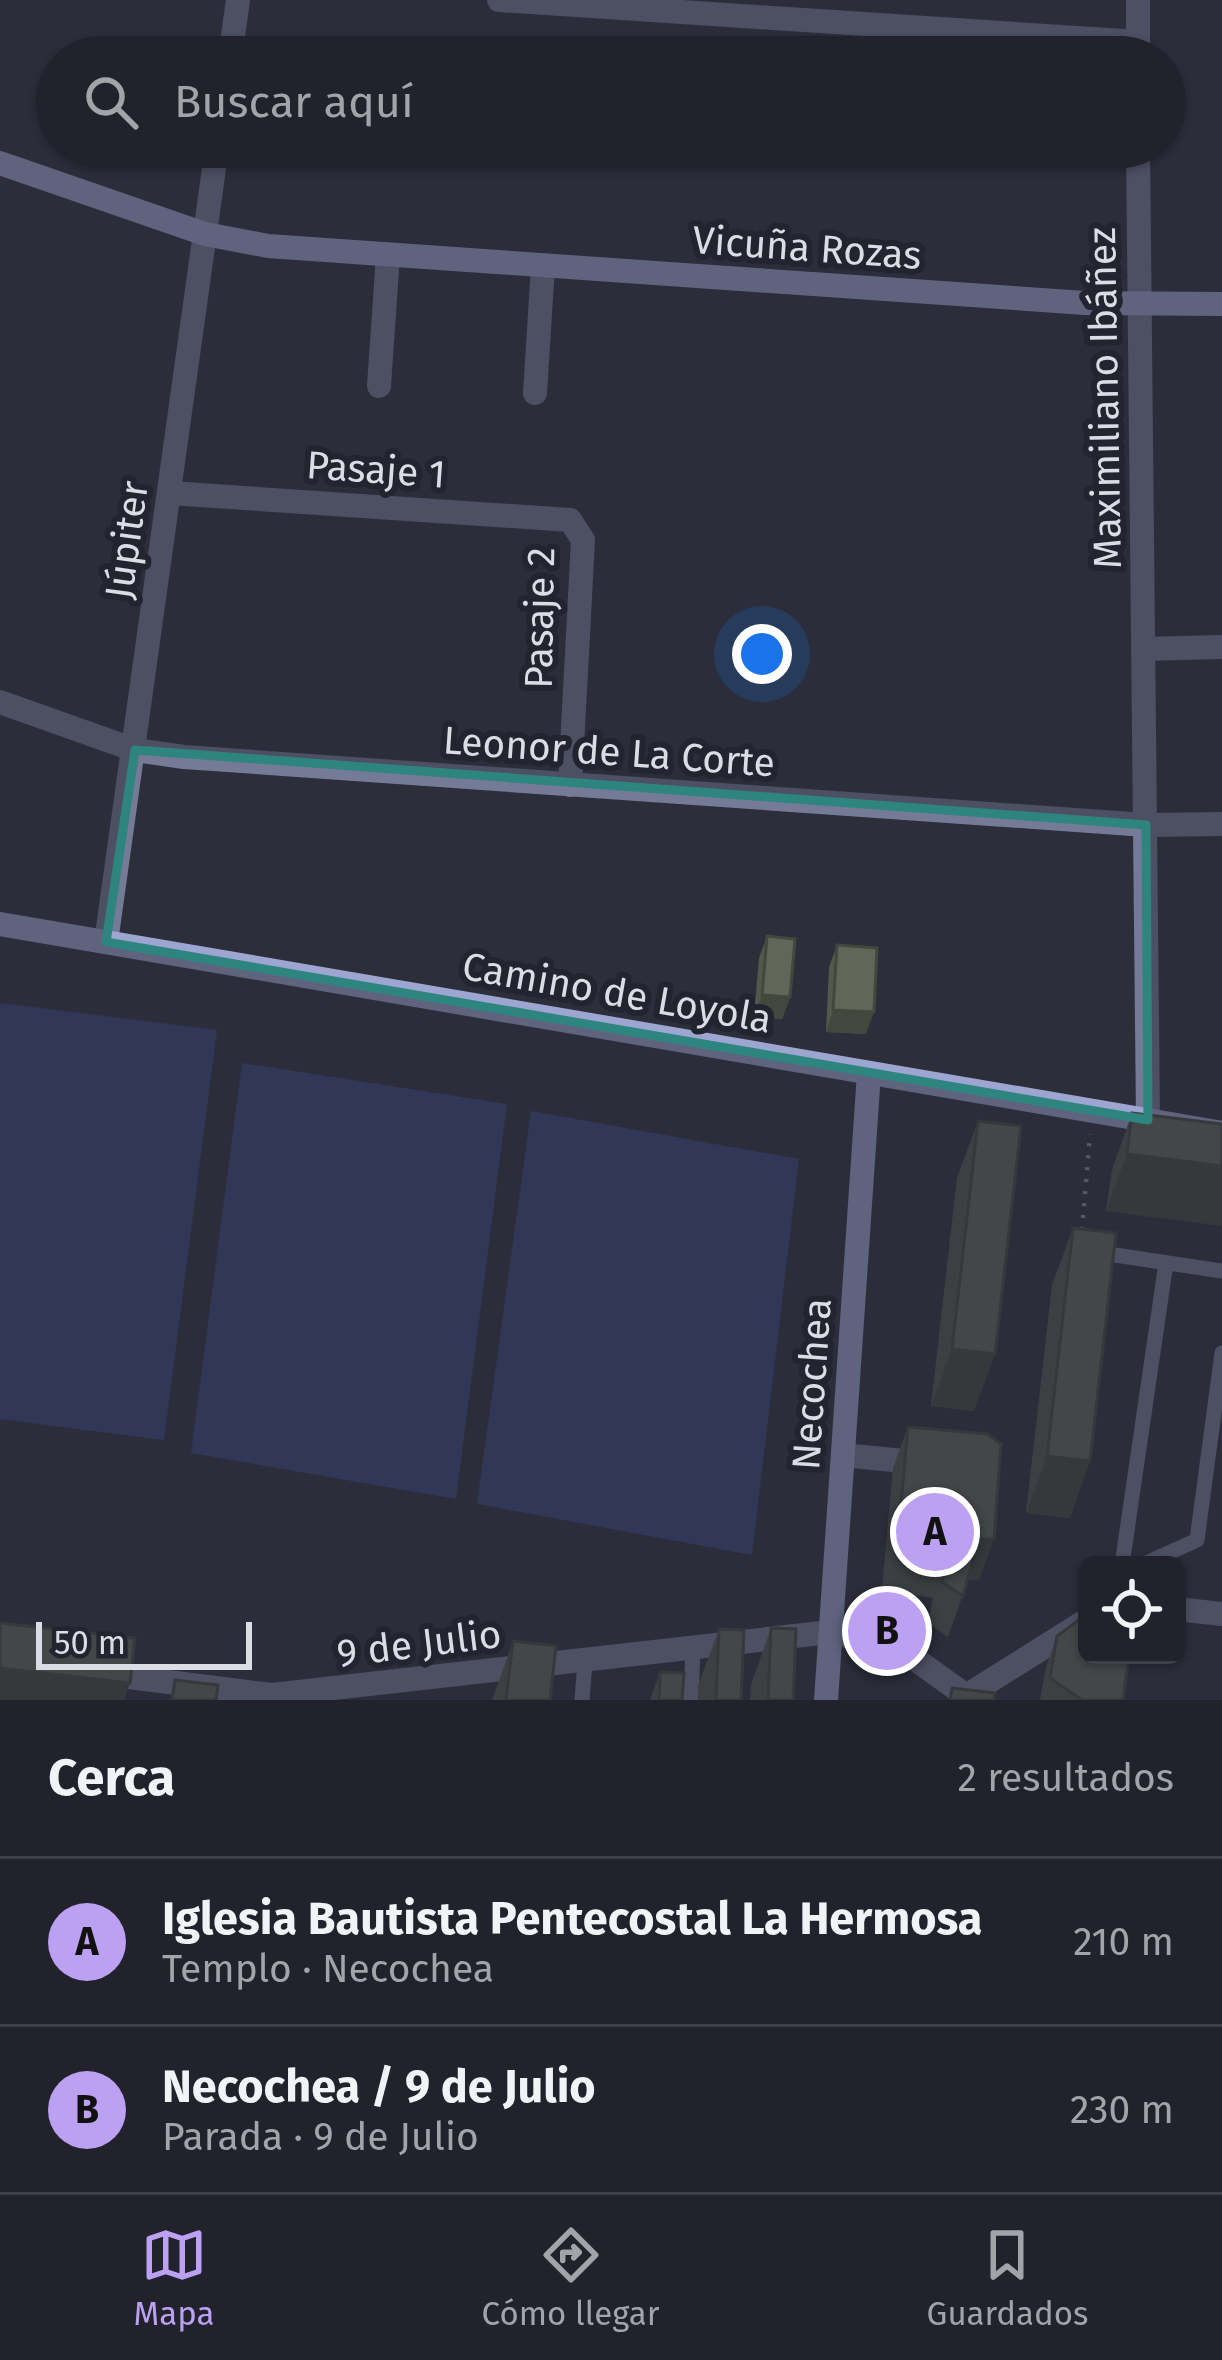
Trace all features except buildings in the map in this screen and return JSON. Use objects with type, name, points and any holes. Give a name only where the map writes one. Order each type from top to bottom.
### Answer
[{"type":"street","points":[[233,36],[238,0]]},
{"type":"street","points":[[499,0],[959,36]]},
{"type":"street","points":[[1138,0],[1138,36]]},
{"type":"street","name":"Vicuña Rozas","points":[[0,163],[205,234],[268,246],[1138,304],[1222,304]]},
{"type":"street","name":"Júpiter","points":[[106,942],[214,168]]},
{"type":"street","name":"Maximiliano Ibáñez","points":[[1138,168],[1148,1120]]},
{"type":"street","points":[[379,386],[388,255]]},
{"type":"street","points":[[535,393],[543,266]]},
{"type":"street","name":"Pasaje 1","points":[[170,493],[562,517],[576,526]]},
{"type":"street","name":"Pasaje 2","points":[[570,785],[583,548],[576,526]]},
{"type":"street","points":[[1143,649],[1222,647]]},
{"type":"street","name":"Leonor de La Corte","points":[[0,703],[135,750],[1146,825],[1222,824]]},
{"type":"street","name":"Camino de Loyola","points":[[0,925],[1222,1132]]},
{"type":"street","name":"Necochea","points":[[826,1700],[869,1072]]},
{"type":"street","points":[[843,1455],[947,1466]]},
{"type":"street","points":[[1186,1610],[1222,1614]]},
{"type":"street","points":[[969,1698],[1078,1626]]},
{"type":"street","name":"9 de Julio","points":[[67,1668],[272,1695],[830,1631],[901,1649],[969,1698]]},
{"type":"lane","points":[[1080,1250],[1222,1271]]},
{"type":"lane","points":[[1123,1556],[1166,1263]]},
{"type":"lane","points":[[1162,1556],[1197,1540],[1222,1354]]},
{"type":"lane","points":[[691,1700],[693,1648]]},
{"type":"lane","points":[[582,1700],[584,1661]]},
{"type":"path","points":[[1080,1250],[1092,1110]]},
{"type":"highlighted area","points":[[135,750],[1146,825],[1148,1120],[106,942]]},
{"type":"shaded area","points":[[0,1003],[217,1030],[164,1440],[0,1419]]},
{"type":"shaded area","points":[[242,1063],[507,1104],[456,1499],[191,1453]]},
{"type":"shaded area","points":[[531,1111],[799,1159],[752,1555],[477,1504]]},
{"type":"place","name":"Iglesia Bautista Pentecostal La Hermosa","points":[[935,1532]]},
{"type":"place","name":"Necochea / 9 de Julio","points":[[887,1631]]}]
